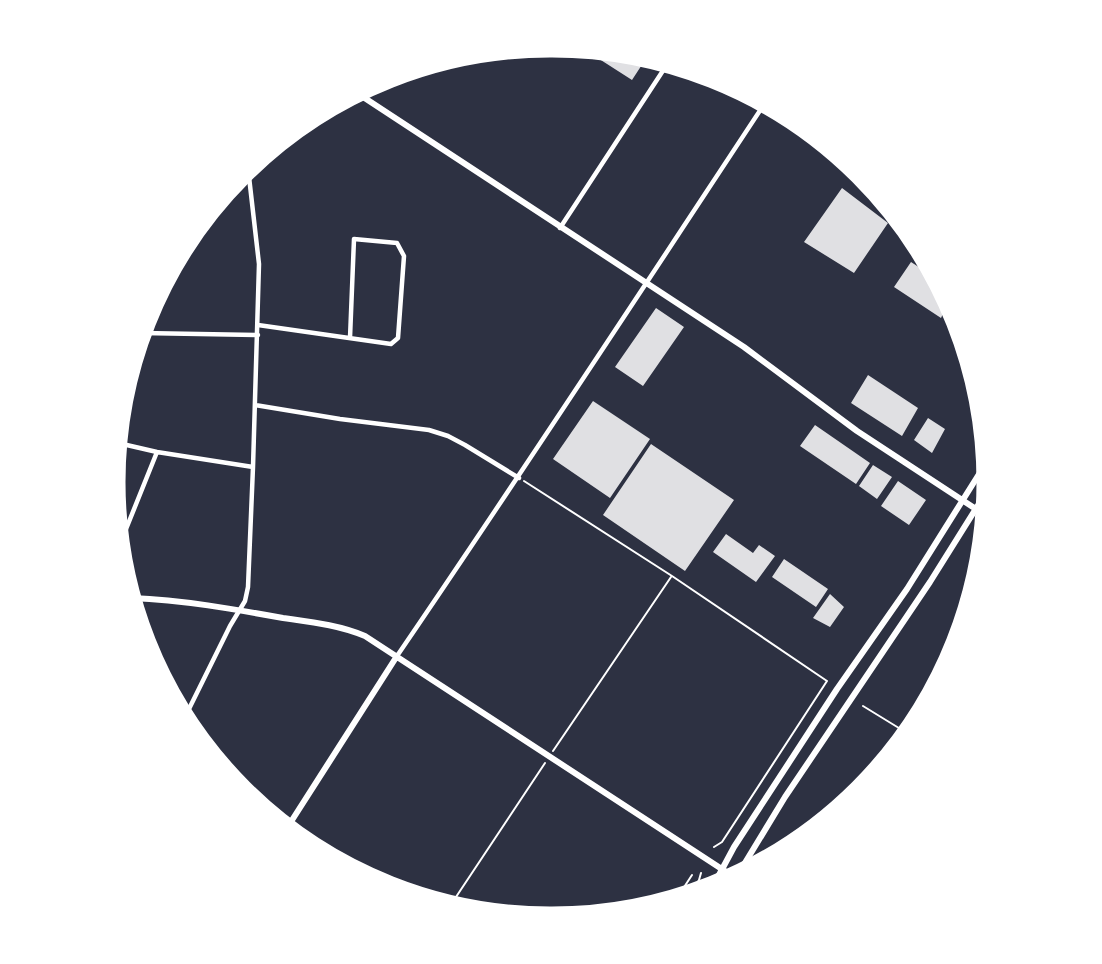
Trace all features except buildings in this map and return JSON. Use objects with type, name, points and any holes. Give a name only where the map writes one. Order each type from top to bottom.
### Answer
[{"type":"street","points":[[560,228],[663,71]]},
{"type":"street","points":[[364,98],[744,347],[857,431],[977,510],[785,797],[744,863]]},
{"type":"street","points":[[292,821],[398,656],[760,111]]},
{"type":"street","points":[[190,708],[245,601],[248,587],[254,467],[259,264],[249,180]]},
{"type":"street","points":[[258,325],[391,344],[398,338],[404,256],[397,243],[354,239],[350,338]]},
{"type":"street","points":[[152,333],[258,335]]},
{"type":"street","points":[[255,405],[429,430],[448,436],[519,477]]},
{"type":"street","points":[[126,445],[254,467]]},
{"type":"street","points":[[127,525],[157,452]]},
{"type":"street","points":[[720,873],[789,762],[906,589],[978,476]]},
{"type":"street","points":[[141,599],[181,601],[240,610],[352,631],[365,636],[725,871]]},
{"type":"path","points":[[519,477],[672,576],[826,681],[722,842],[714,847]]},
{"type":"path","points":[[456,897],[672,576]]},
{"type":"path","points":[[863,706],[899,728]]},
{"type":"path","points":[[698,882],[701,873]]},
{"type":"path","points":[[684,887],[692,875]]}]
